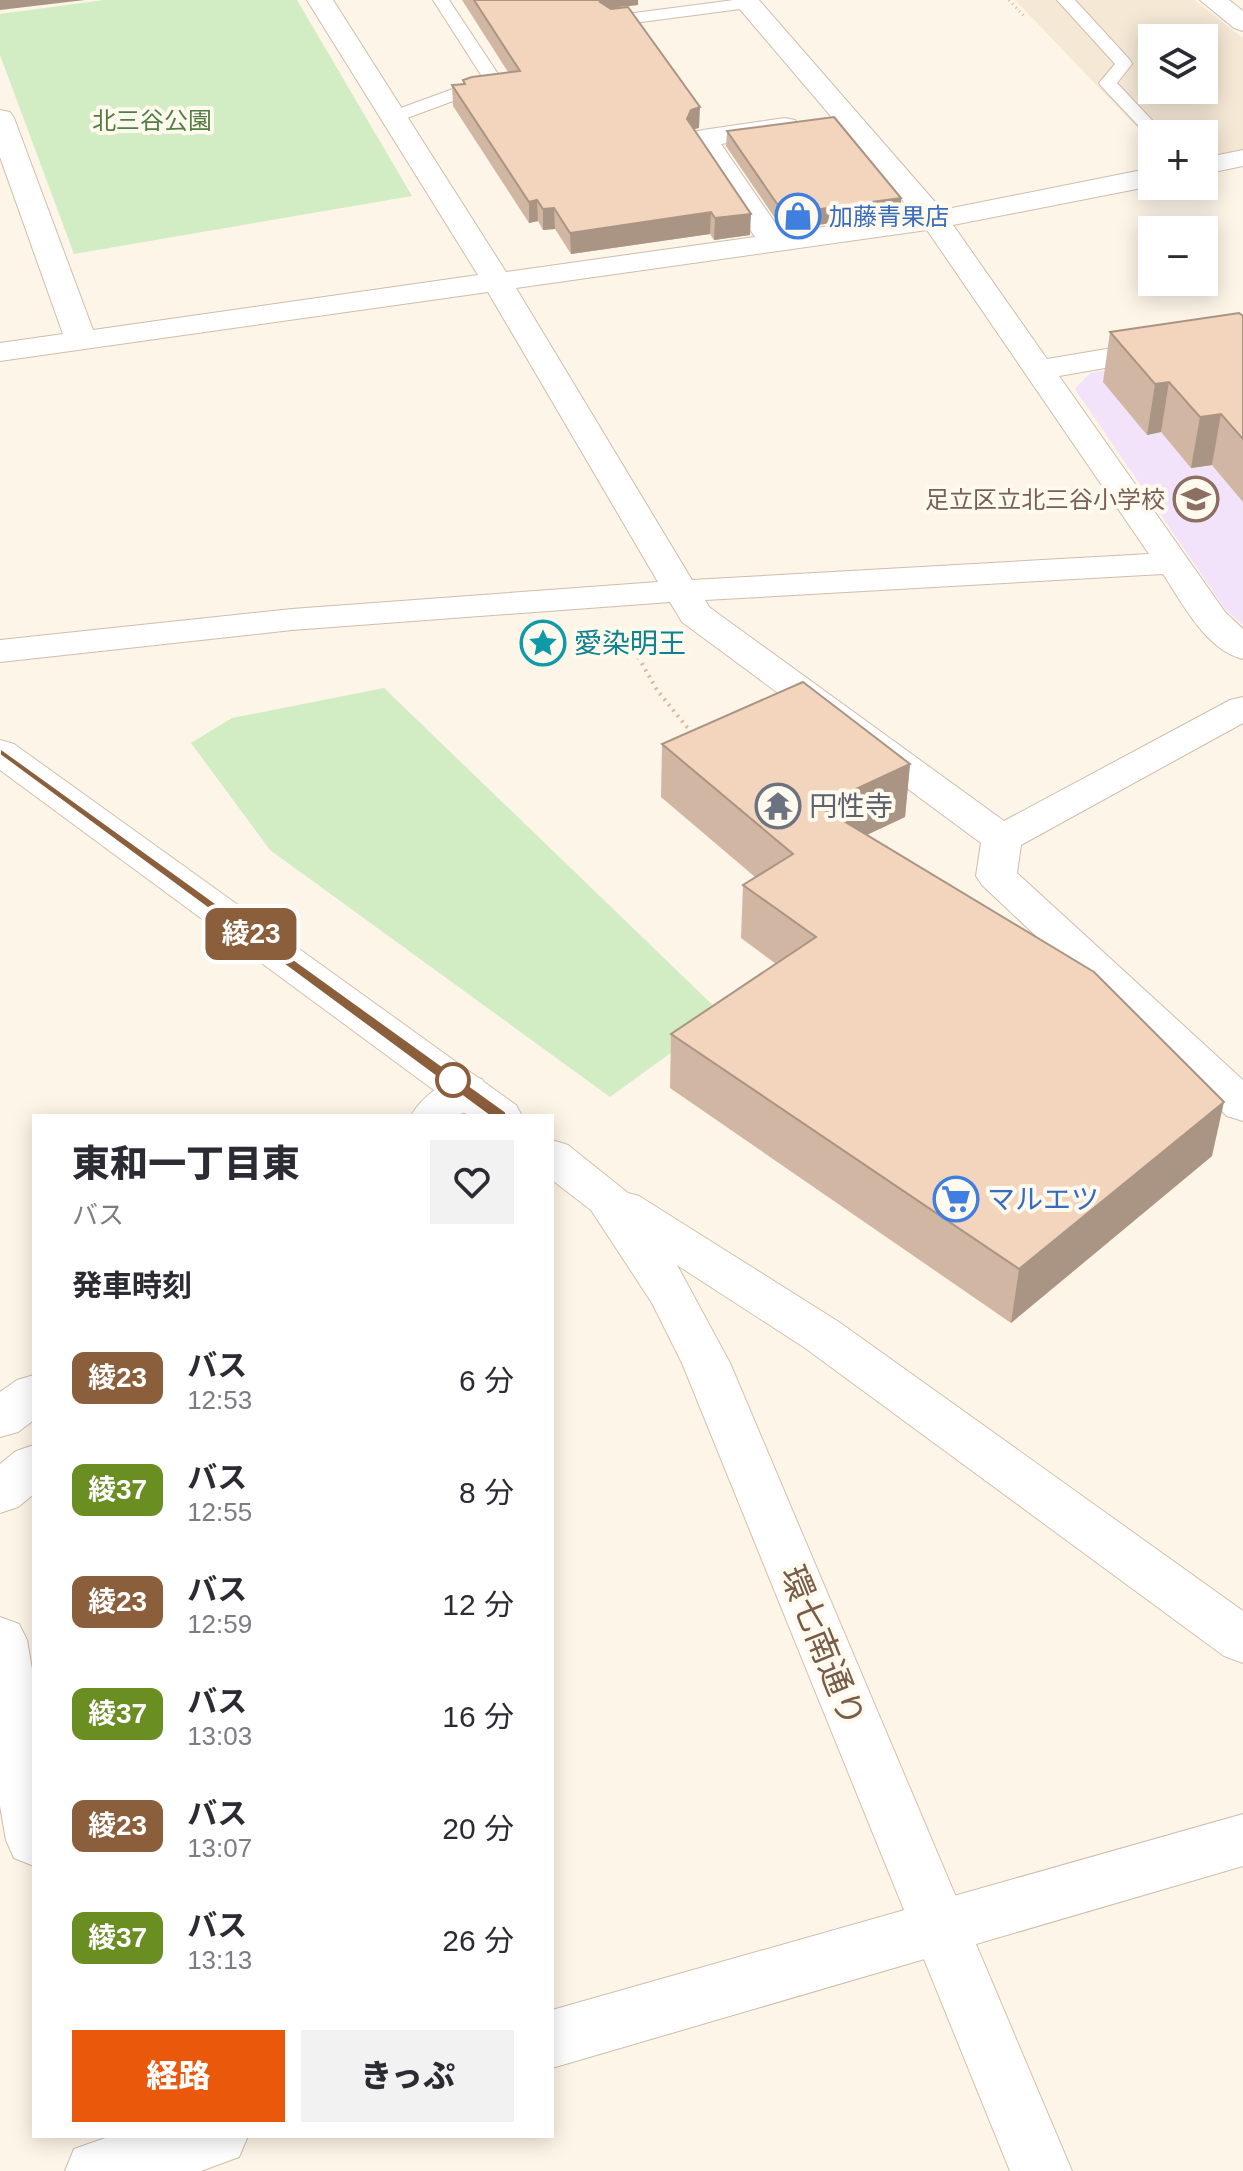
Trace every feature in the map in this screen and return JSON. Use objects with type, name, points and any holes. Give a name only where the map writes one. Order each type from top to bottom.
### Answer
[{"type":"street","points":[[320,0],[498,283],[695,614],[1002,839]]},
{"type":"street","points":[[1213,0],[1243,23]]},
{"type":"street","points":[[746,2],[935,220],[1212,620],[1243,648]]},
{"type":"street","points":[[774,243],[703,138],[846,117]]},
{"type":"street","points":[[0,118],[81,340]]},
{"type":"street","points":[[1218,163],[1243,158]]},
{"type":"street","points":[[0,352],[935,220],[1138,180]]},
{"type":"street","points":[[1041,370],[1243,335]]},
{"type":"street","points":[[0,651],[178,628],[681,592],[1172,563]]},
{"type":"street","points":[[1002,839],[1243,708]]},
{"type":"street","points":[[0,752],[450,1103],[492,1114]]},
{"type":"street","points":[[1002,839],[996,876],[1243,1105]]},
{"type":"street","name":"環七南通り","points":[[554,1158],[607,1198],[672,1295],[706,1363],[1041,2171]]},
{"type":"street","points":[[607,1198],[822,1335],[1243,1640]]},
{"type":"street","points":[[0,1418],[32,1395]]},
{"type":"street","points":[[0,1493],[32,1467]]},
{"type":"street","points":[[0,1640],[32,1828]]},
{"type":"street","points":[[554,2038],[1243,1840]]},
{"type":"street","points":[[85,2138],[93,2171],[210,2138]]},
{"type":"lane","points":[[393,117],[493,80],[441,0]]},
{"type":"lane","points":[[1065,0],[1085,18],[1124,64],[1108,83],[1143,120]]},
{"type":"lane","points":[[611,21],[746,2]]},
{"type":"path","points":[[609,597],[641,667],[668,708],[697,739]]},
{"type":"shaded area","points":[[1015,0],[1194,0],[1243,38],[1243,150],[1218,155],[1218,120],[1138,120],[1138,128]]},
{"type":"shaded area","name":"足立区立北三谷小学校","points":[[1243,348],[1243,625],[1225,609],[1075,389],[1090,373]]},
{"type":"green space","name":"北三谷公園","points":[[104,0],[297,0],[412,196],[74,254],[0,55],[0,14]]},
{"type":"green space","points":[[384,688],[723,1015],[610,1097],[270,850],[191,743],[232,718]]},
{"type":"building","points":[[474,0],[603,0],[600,2],[611,9],[628,7],[700,107],[691,110],[687,119],[751,214],[715,218],[711,212],[570,233],[554,208],[543,209],[537,200],[529,202],[452,85],[465,84],[463,80],[472,77],[520,71]]},
{"type":"building","points":[[834,117],[901,198],[784,214],[727,131]]},
{"type":"building","points":[[1239,313],[1243,316],[1243,439],[1221,414],[1200,417],[1169,382],[1155,384],[1110,332]]},
{"type":"building","points":[[803,682],[910,764],[819,806],[1094,972],[1224,1102],[1019,1269],[671,1034],[816,937],[743,885],[793,854],[662,744]]},
{"type":"bus line","name":"綾23","points":[[0,752],[497,1114]]},
{"type":"place","name":"加藤青果店","points":[[798,216]]},
{"type":"place","name":"足立区立北三谷小学校","points":[[1196,499]]},
{"type":"place","name":"愛染明王","points":[[543,643]]},
{"type":"place","name":"円性寺","points":[[778,806]]},
{"type":"place","name":"マルエツ","points":[[956,1199]]}]
